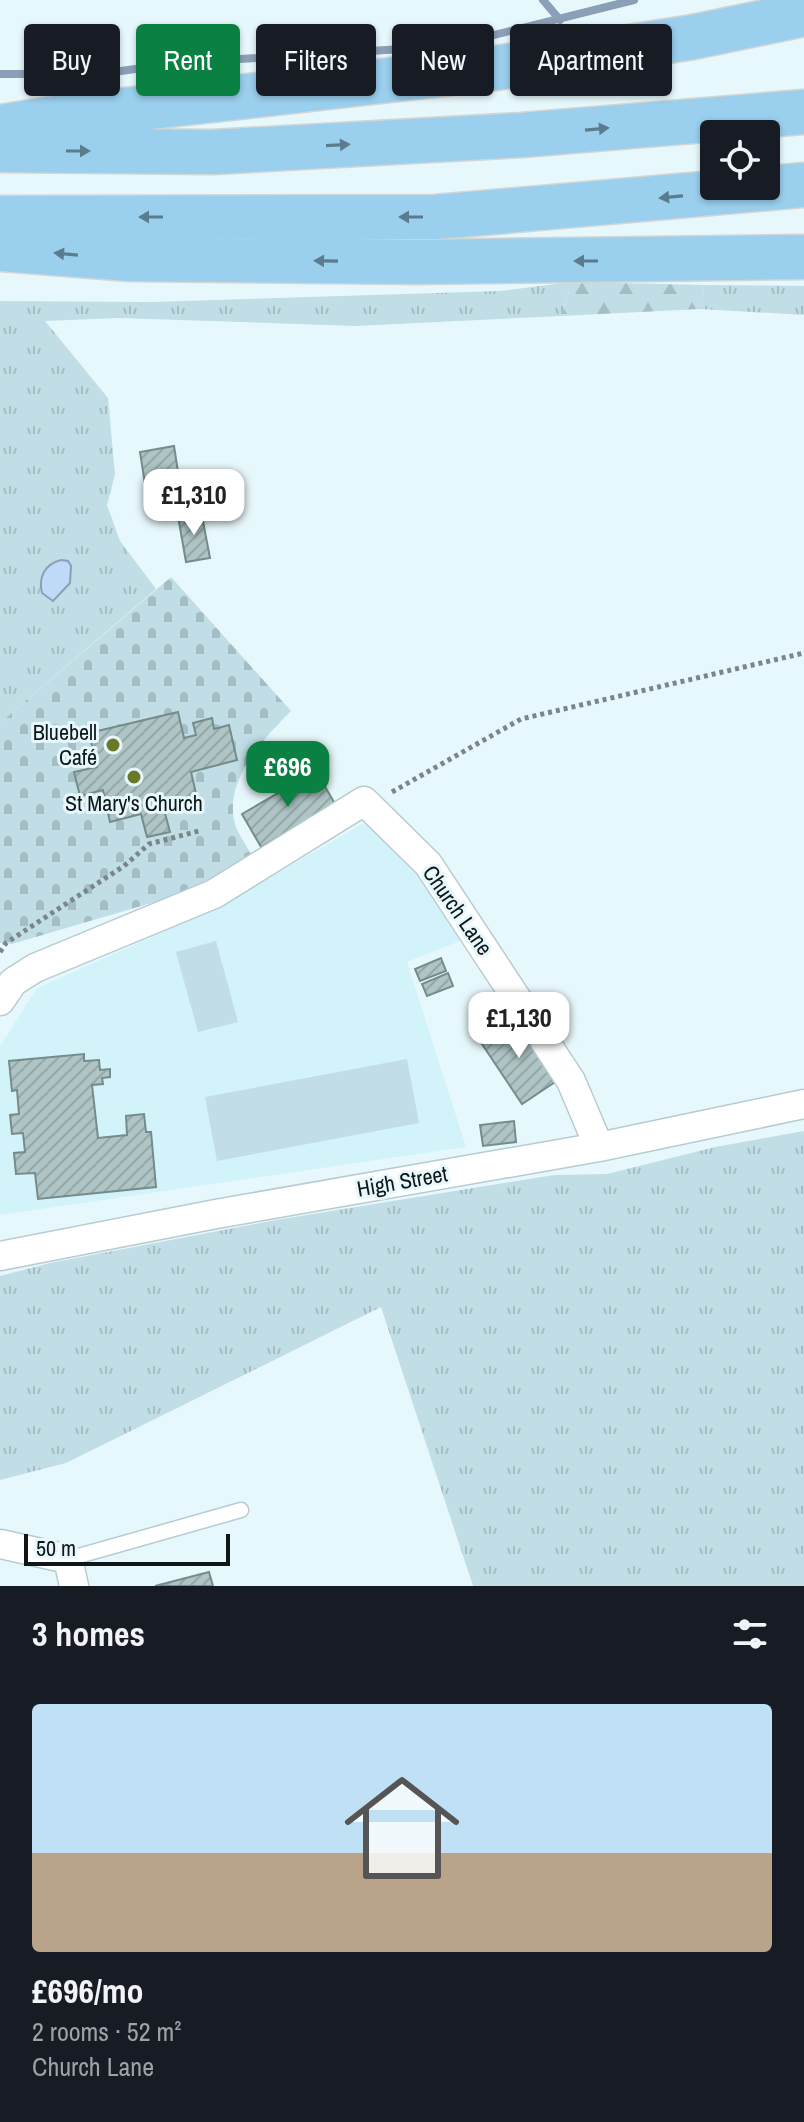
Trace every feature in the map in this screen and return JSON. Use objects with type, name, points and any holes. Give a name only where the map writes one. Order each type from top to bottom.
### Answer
[{"type":"highway","points":[[0,127],[62,117],[496,68],[693,37],[804,14]]},
{"type":"highway","points":[[0,150],[213,152],[522,135],[804,112]]},
{"type":"highway","points":[[0,218],[436,217],[804,185]]},
{"type":"highway","points":[[0,249],[161,260],[419,262],[804,257]]},
{"type":"street","points":[[0,1001],[13,982],[35,968],[214,894],[364,801],[368,805]]},
{"type":"street","name":"Church Lane","points":[[368,805],[428,864],[571,1081],[599,1147]]},
{"type":"street","name":"High Street","points":[[0,1256],[216,1214],[599,1147],[804,1104]]},
{"type":"street","points":[[0,1544],[71,1572]]},
{"type":"lane","points":[[35,968],[58,967],[73,972]]},
{"type":"lane","points":[[71,1572],[241,1510]]},
{"type":"path","points":[[368,805],[521,719],[804,653]]},
{"type":"path","points":[[0,952],[6,943],[124,866],[149,844],[199,831]]},
{"type":"shaded area","points":[[61,560],[68,561],[71,566],[70,583],[53,601],[42,593],[41,582],[47,568]]},
{"type":"shaded area","points":[[364,823],[415,873],[460,941],[407,962],[466,1147],[0,1215],[0,1046],[37,988],[221,906]]},
{"type":"green space","points":[[572,282],[561,316],[356,326],[119,318],[45,321],[108,398],[115,474],[107,505],[120,541],[156,589],[0,723],[0,301],[152,302],[500,291]]},
{"type":"green space","points":[[572,282],[704,285],[700,309],[561,316]]},
{"type":"green space","points":[[704,285],[804,286],[804,315],[700,309]]},
{"type":"green space","points":[[171,577],[291,711],[257,748],[239,778],[234,794],[236,827],[252,856],[209,886],[12,944],[0,943],[0,723]]},
{"type":"green space","points":[[216,941],[238,1022],[198,1032],[176,952]]},
{"type":"green space","points":[[407,1059],[419,1123],[217,1161],[205,1097]]},
{"type":"green space","points":[[804,1131],[804,1586],[473,1586],[381,1307],[66,1463],[0,1480],[0,1276],[50,1263],[276,1220],[554,1175],[607,1174],[715,1147]]},
{"type":"building","points":[[174,446],[179,478],[145,484],[140,452]]},
{"type":"building","points":[[201,511],[210,558],[186,562],[178,516]]},
{"type":"building","name":"St Mary's Church","points":[[178,712],[184,738],[196,735],[193,723],[212,718],[214,729],[229,725],[237,760],[191,772],[197,798],[163,806],[170,832],[147,837],[141,814],[110,822],[103,790],[80,796],[74,772],[97,767],[89,733]]},
{"type":"building","points":[[316,771],[335,804],[261,847],[242,814]]},
{"type":"building","points":[[441,958],[446,971],[420,981],[415,969]]},
{"type":"building","points":[[448,973],[453,986],[427,996],[422,984]]},
{"type":"building","points":[[517,1017],[558,1080],[522,1104],[480,1041]]},
{"type":"building","points":[[84,1054],[84,1061],[99,1060],[100,1070],[110,1069],[110,1077],[102,1078],[103,1084],[92,1085],[98,1138],[127,1135],[126,1116],[144,1114],[146,1132],[151,1132],[156,1187],[38,1199],[35,1173],[16,1174],[14,1153],[25,1152],[23,1133],[12,1134],[10,1115],[19,1114],[17,1090],[12,1091],[9,1061]]},
{"type":"building","points":[[514,1121],[516,1142],[483,1146],[480,1125]]},
{"type":"building","points":[[209,1572],[213,1586],[155,1586]]},
{"type":"waterway","points":[[543,0],[560,20]]},
{"type":"waterway","points":[[0,74],[100,74],[177,63],[450,46],[634,0]]},
{"type":"place","name":"Bluebell Café","points":[[113,745]]},
{"type":"place","name":"St Mary's Church","points":[[134,777]]}]
